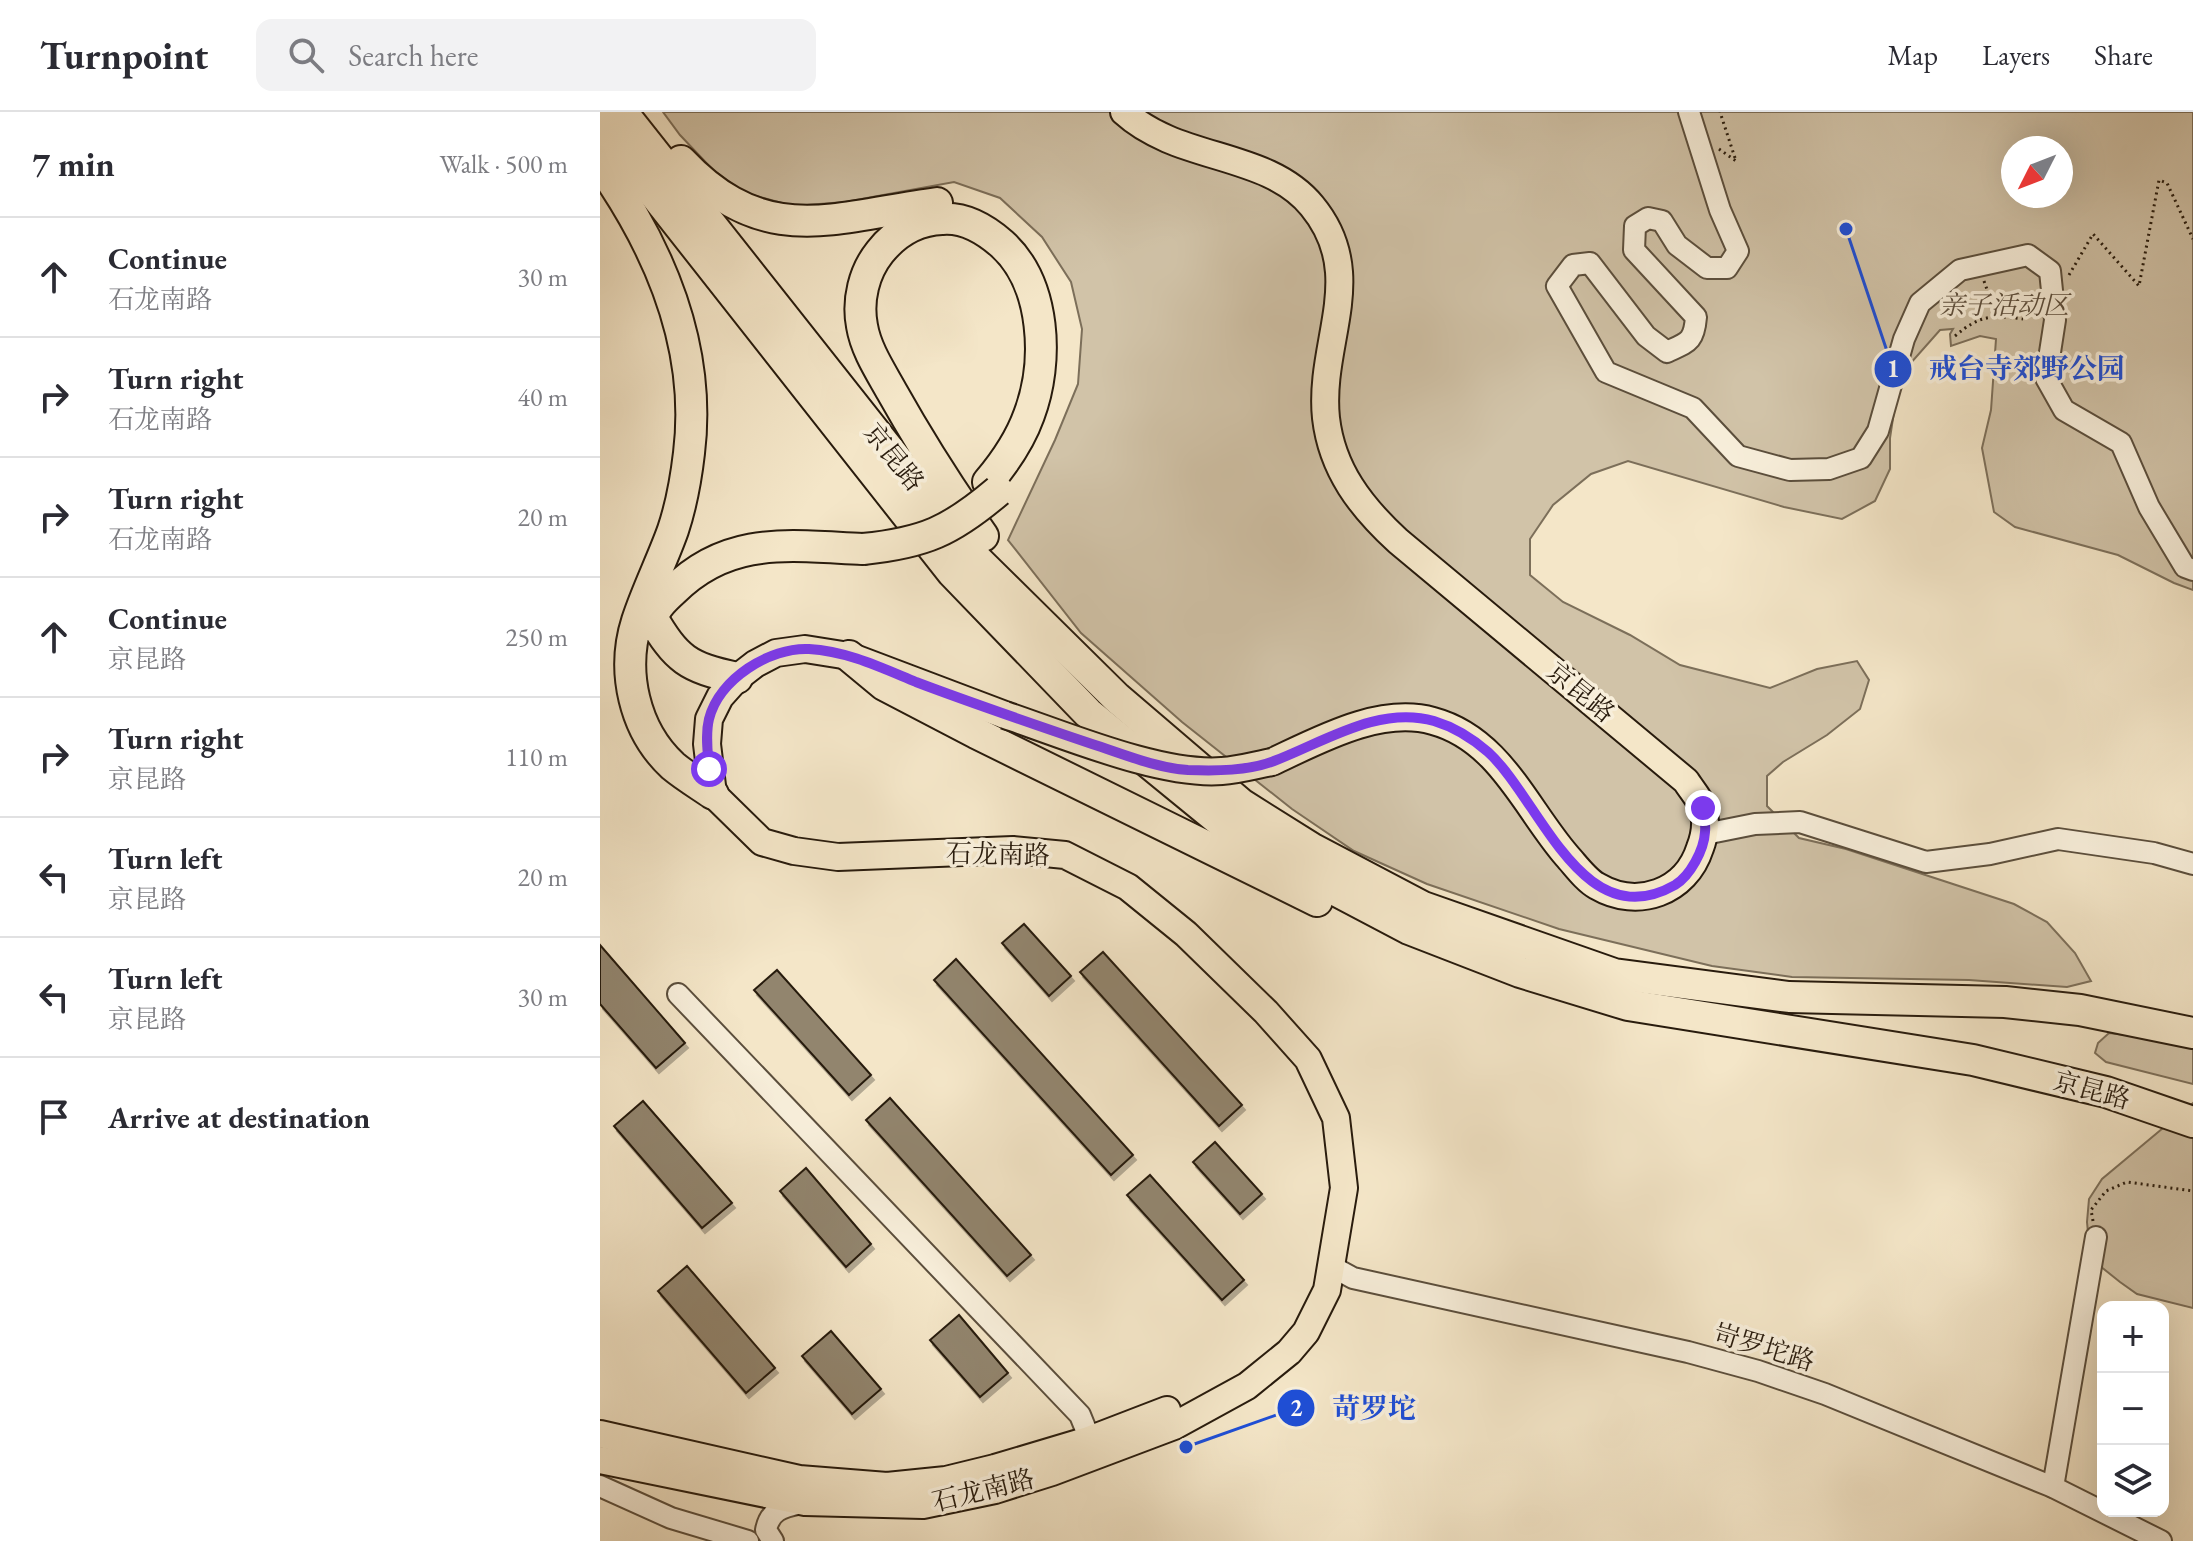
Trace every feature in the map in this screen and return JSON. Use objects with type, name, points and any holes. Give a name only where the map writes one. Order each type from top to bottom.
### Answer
[{"type":"highway","name":"京昆路","points":[[622,112],[973,556],[1117,698],[1241,804],[1311,848],[1423,907],[1614,974],[1789,997],[2005,1002],[2080,1010],[2193,1033]]},
{"type":"highway","points":[[631,112],[702,184],[740,207],[803,222],[835,221],[943,203],[968,206],[1003,225],[1026,248],[1042,277],[1051,312],[1053,373],[1042,418],[1021,461],[993,486]]},
{"type":"highway","name":"京昆路","points":[[600,125],[952,572],[1088,713],[1220,821],[1316,880],[1409,929],[1520,972],[1628,1005],[1973,1060],[2106,1092],[2193,1122]]},
{"type":"highway","points":[[600,164],[640,226],[665,277],[688,364],[689,451],[682,494],[648,608],[637,620],[632,642],[630,680],[635,705],[646,731],[673,766],[713,794]]},
{"type":"highway","points":[[648,608],[657,606],[697,568],[723,555],[757,547],[863,541],[900,545],[941,532],[972,513],[993,486],[1030,413],[1039,372],[1038,317],[1030,286],[1015,256],[973,224],[949,218],[926,220],[904,230],[872,262],[860,305],[862,327],[873,359],[930,460],[1049,634]]},
{"type":"highway","points":[[648,608],[669,647],[685,662],[708,672],[737,678]]},
{"type":"highway","points":[[849,656],[884,685],[976,733],[1389,936],[1481,973],[1520,972]]},
{"type":"main road","name":"京昆路","points":[[1124,112],[1152,133],[1178,145],[1269,173],[1311,205],[1325,225],[1339,260],[1341,286],[1326,391],[1326,418],[1337,462],[1347,483],[1375,519],[1398,541],[1686,781],[1703,808],[1705,834]]},
{"type":"main road","points":[[713,794],[707,744],[709,719],[720,697],[755,664],[776,653],[805,649],[849,656],[1005,715],[1138,759],[1183,769],[1222,771],[1272,762],[1371,721],[1399,718],[1432,720],[1462,733],[1489,753],[1576,867],[1596,886],[1621,896],[1651,895],[1678,883],[1696,861],[1705,834]]},
{"type":"main road","name":"石龙南路","points":[[600,1434],[799,1479],[863,1486],[946,1480],[1093,1448],[1174,1426],[1247,1386],[1289,1352],[1306,1332],[1327,1290],[1344,1188],[1336,1118],[1308,1059],[1266,1012],[1186,934],[1128,887],[1065,855],[1013,850],[838,857],[794,851],[762,842],[713,794]]},
{"type":"main road","name":"石龙南路","points":[[600,1460],[805,1502],[895,1506],[923,1505],[995,1490],[1093,1448]]},
{"type":"street","points":[[1692,121],[1720,210],[1738,251],[1727,268],[1707,268],[1677,245],[1662,221],[1648,218],[1635,226],[1634,250],[1696,317],[1695,333],[1689,342],[1667,352],[1646,336],[1590,263],[1573,265],[1557,286],[1606,372],[1693,408],[1738,456],[1790,470],[1829,469],[1861,458],[1878,431],[1904,339],[1920,303],[1960,270],[2028,255],[2050,271],[2055,320],[2046,378],[2064,410],[2121,443],[2149,507],[2185,567],[2193,570]]},
{"type":"street","points":[[1705,834],[1755,824],[1800,822],[1926,862],[1990,854],[2058,839],[2154,853],[2193,864]]},
{"type":"street","points":[[678,994],[1080,1415],[1093,1448]]},
{"type":"street","points":[[2053,1487],[2096,1237]]},
{"type":"street","name":"岢罗坨路","points":[[1331,1266],[1353,1278],[1688,1352],[1758,1371],[1825,1394],[2053,1487],[2161,1541]]},
{"type":"street","points":[[600,1486],[671,1518],[748,1541]]},
{"type":"street","points":[[773,1541],[766,1530],[768,1519],[778,1509],[805,1502]]},
{"type":"path","points":[[1692,121],[1736,161],[1720,112]]},
{"type":"path","points":[[2053,302],[2093,234],[2139,286],[2159,180],[2167,183],[2193,239]]},
{"type":"path","points":[[1979,266],[1996,316]]},
{"type":"path","points":[[1955,336],[1974,321],[1996,316],[2023,319]]},
{"type":"path","points":[[2096,1237],[2091,1210],[2106,1191],[2127,1182],[2193,1191]]},
{"type":"green space","name":"亲子活动区","points":[[663,112],[2193,112],[2193,590],[2118,555],[2015,527],[1994,512],[1982,448],[1991,410],[1996,339],[1980,336],[1951,346],[1953,329],[1940,330],[1909,365],[1895,405],[1890,438],[1890,469],[1875,501],[1842,519],[1784,507],[1628,461],[1591,474],[1553,505],[1530,539],[1530,575],[1563,602],[1630,635],[1680,665],[1770,688],[1817,669],[1857,661],[1869,680],[1860,709],[1767,776],[1767,806],[1799,838],[1846,849],[2014,904],[2047,922],[2075,953],[2091,981],[2067,987],[1969,980],[1792,977],[1712,966],[1559,929],[1427,884],[1354,851],[1292,809],[1182,722],[1081,633],[1008,540],[1078,384],[1082,329],[1071,282],[1042,237],[1000,198],[954,182],[845,202],[793,206],[745,193],[713,170]]},
{"type":"green space","points":[[2109,1033],[2193,1043],[2193,1084],[2106,1062],[2095,1053],[2098,1043]]},
{"type":"green space","points":[[2193,1103],[2193,1308],[2137,1294],[2095,1262],[2087,1222],[2089,1199],[2102,1179]]},
{"type":"building","points":[[1024,924],[1071,976],[1049,996],[1002,943]]},
{"type":"building","points":[[600,945],[685,1043],[656,1068],[600,1004]]},
{"type":"building","points":[[1103,952],[1242,1105],[1219,1126],[1080,972]]},
{"type":"building","points":[[956,959],[1133,1155],[1111,1175],[934,980]]},
{"type":"building","points":[[777,970],[871,1075],[849,1095],[754,990]]},
{"type":"building","points":[[890,1098],[1031,1255],[1007,1276],[866,1120]]},
{"type":"building","points":[[643,1101],[732,1203],[702,1228],[614,1126]]},
{"type":"building","points":[[1215,1142],[1262,1194],[1240,1214],[1193,1162]]},
{"type":"building","points":[[806,1168],[871,1244],[846,1267],[780,1191]]},
{"type":"building","points":[[1150,1175],[1244,1280],[1222,1300],[1127,1195]]},
{"type":"building","points":[[687,1266],[775,1368],[746,1393],[658,1291]]},
{"type":"building","points":[[959,1315],[1008,1373],[980,1397],[930,1340]]},
{"type":"building","points":[[831,1331],[881,1389],[852,1414],[802,1356]]},
{"type":"place","name":"戒台寺郊野公园","points":[[1846,229]]},
{"type":"place","name":"苛罗坨","points":[[1186,1447]]},
{"type":"route","points":[[709,769],[709,719],[720,697],[755,664],[776,653],[805,649],[849,656],[1005,715],[1138,759],[1183,769],[1222,771],[1272,762],[1371,721],[1399,718],[1432,720],[1462,733],[1489,753],[1576,867],[1596,886],[1621,896],[1651,895],[1678,883],[1696,861],[1705,834],[1703,808]]}]
